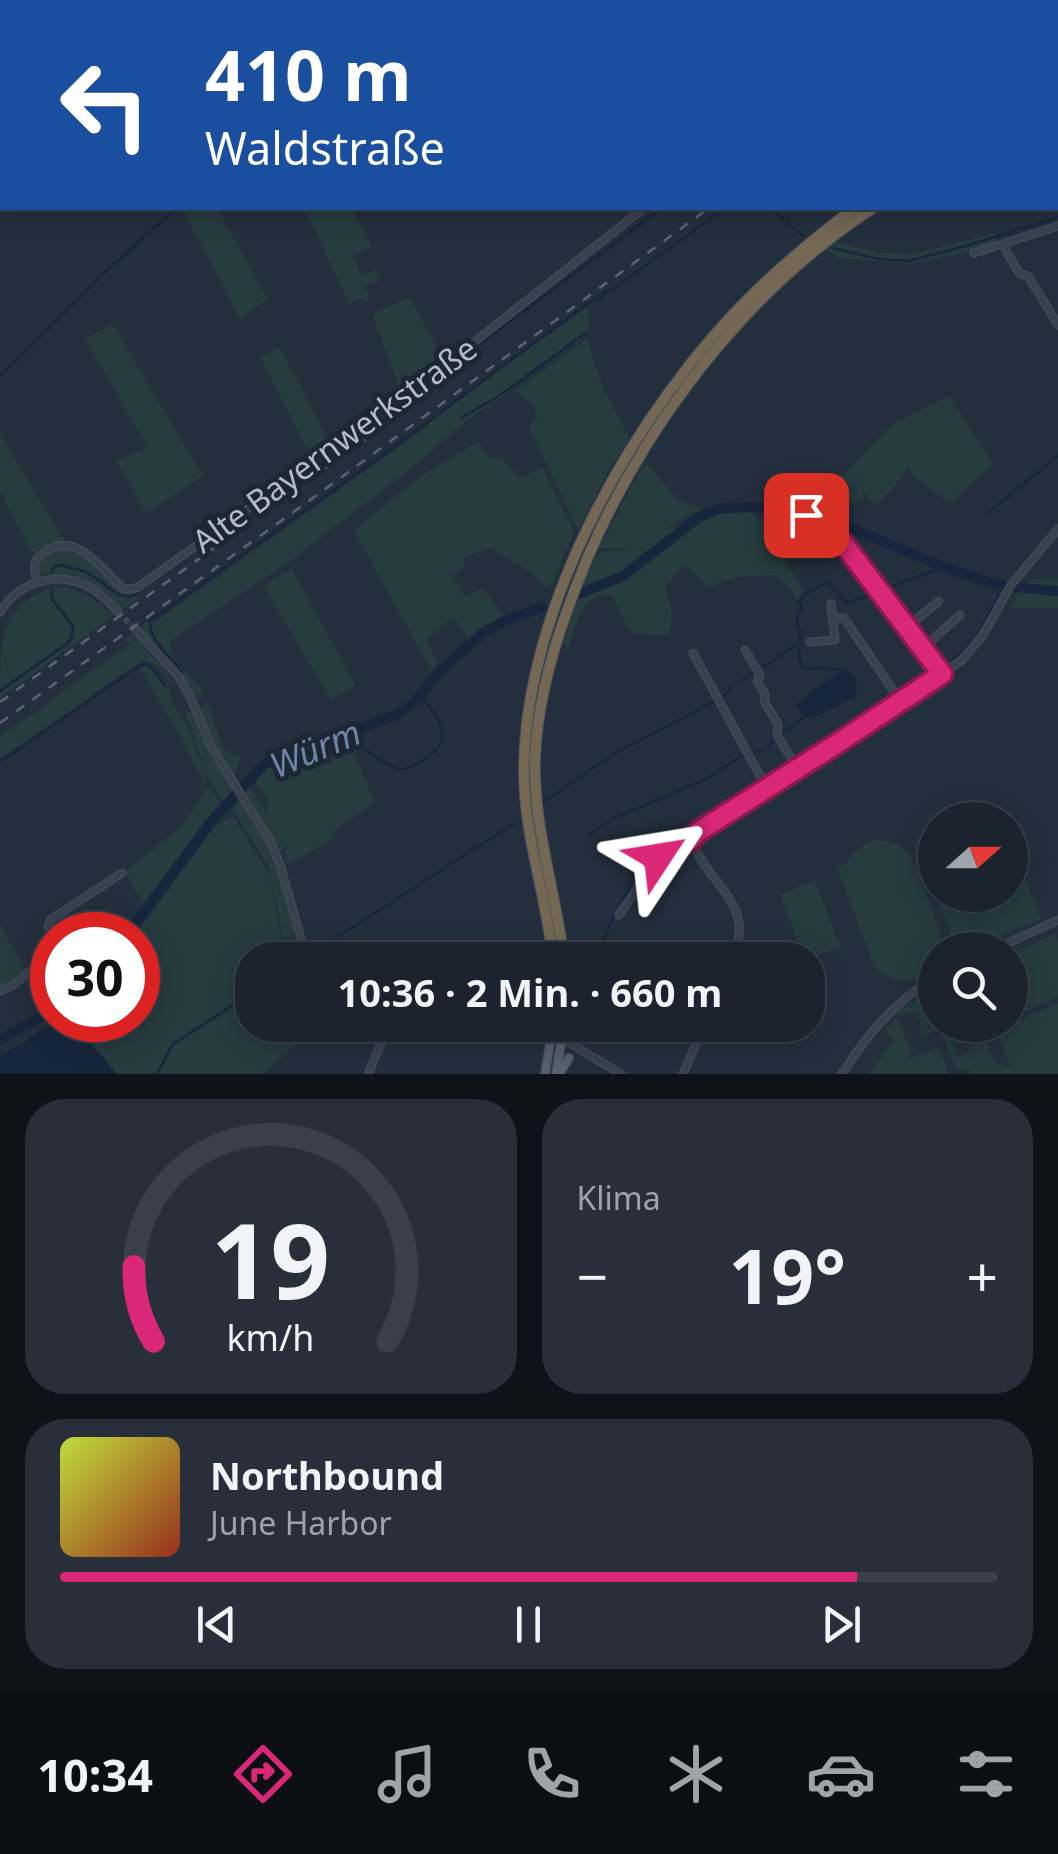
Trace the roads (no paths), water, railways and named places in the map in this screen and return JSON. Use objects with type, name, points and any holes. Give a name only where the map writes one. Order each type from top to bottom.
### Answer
[{"type":"highway","points":[[549,942],[528,822],[524,756],[536,678],[568,572],[623,463],[681,377],[754,294],[800,250],[851,210]]},
{"type":"highway","points":[[561,942],[540,830],[535,758],[554,651],[586,560],[634,466],[689,383],[760,302],[807,258],[869,210]]},
{"type":"main road","points":[[545,1074],[551,1042]]},
{"type":"main road","points":[[558,1074],[563,1042]]},
{"type":"main road","points":[[558,1074],[569,1058]]},
{"type":"street","name":"Alte Bayernwerkstraße","points":[[36,582],[34,565],[38,558],[54,547],[69,545],[82,550],[124,589],[136,588],[406,396],[641,210]]},
{"type":"street","points":[[974,252],[1005,249],[1015,239],[1058,226]]},
{"type":"street","points":[[1005,249],[1020,274],[1028,276],[1058,325]]},
{"type":"street","points":[[806,515],[816,528],[843,543],[942,674]]},
{"type":"street","points":[[619,915],[658,857],[692,839],[962,660],[979,640],[1009,588],[1058,528]]},
{"type":"street","points":[[0,612],[14,594],[36,582],[56,579],[81,584],[118,612]]},
{"type":"street","points":[[906,627],[939,601]]},
{"type":"street","points":[[810,642],[834,640],[832,604]]},
{"type":"street","points":[[923,648],[960,615]]},
{"type":"street","points":[[833,617],[844,618],[852,628],[900,702]]},
{"type":"street","points":[[834,635],[852,628]]},
{"type":"street","points":[[136,630],[179,677],[212,748],[277,856],[302,942]]},
{"type":"street","points":[[745,650],[760,675],[757,681],[778,724],[778,736],[797,768]]},
{"type":"street","points":[[693,653],[766,787]]},
{"type":"street","points":[[692,839],[739,917],[739,942]]},
{"type":"street","points":[[62,912],[122,873]]},
{"type":"street","points":[[1028,934],[1058,920]]},
{"type":"street","points":[[0,991],[30,972]]},
{"type":"street","points":[[842,1074],[876,1025],[918,989]]},
{"type":"street","points":[[368,1074],[382,1042]]},
{"type":"street","points":[[568,1042],[621,1074]]},
{"type":"street","points":[[684,1074],[697,1042]]},
{"type":"street","points":[[569,1058],[585,1052]]},
{"type":"water","points":[[845,667],[857,684],[855,697],[812,719],[804,717],[795,704]]},
{"type":"water","points":[[30,1038],[30,1042],[90,1042],[117,1074],[0,1074],[0,1055]]},
{"type":"waterway","points":[[0,376],[174,210]]},
{"type":"waterway","points":[[426,384],[659,210]]},
{"type":"waterway","points":[[707,221],[721,210]]},
{"type":"waterway","points":[[773,210],[803,236]]},
{"type":"waterway","points":[[832,248],[908,261],[1058,217]]},
{"type":"waterway","points":[[182,672],[156,642],[150,621],[703,224]]},
{"type":"waterway","points":[[461,418],[499,396],[587,332]]},
{"type":"waterway","points":[[52,572],[60,565],[83,571],[119,594],[131,597],[327,456]]},
{"type":"waterway","points":[[989,512],[1058,456]]},
{"type":"waterway","name":"Würm","points":[[579,594],[623,576],[698,518],[717,509],[747,507],[804,509],[949,569],[1001,586],[1058,591]]},
{"type":"waterway","points":[[841,669],[803,668],[797,624],[803,596],[828,582],[847,603],[944,567]]},
{"type":"waterway","points":[[0,691],[72,637],[73,626],[52,599],[51,591]]},
{"type":"waterway","points":[[983,625],[999,594]]},
{"type":"waterway","name":"Würm","points":[[144,912],[209,824],[263,765],[397,715],[415,702],[441,670],[483,633],[542,607]]},
{"type":"waterway","points":[[949,664],[979,633]]},
{"type":"waterway","points":[[761,669],[796,645]]},
{"type":"waterway","points":[[0,762],[139,666],[146,664],[152,668],[165,686]]},
{"type":"waterway","points":[[923,682],[936,673]]},
{"type":"waterway","points":[[740,681],[752,674]]},
{"type":"waterway","points":[[722,698],[732,686]]},
{"type":"waterway","points":[[347,733],[395,768],[415,765],[433,753],[442,737],[439,721],[421,695]]},
{"type":"waterway","points":[[544,802],[612,755],[715,701]]},
{"type":"waterway","points":[[769,747],[804,717]]},
{"type":"waterway","points":[[588,836],[612,819],[710,777],[741,756],[763,750]]},
{"type":"waterway","points":[[330,942],[513,824]]},
{"type":"waterway","points":[[635,880],[654,854]]},
{"type":"waterway","points":[[620,905],[631,885]]},
{"type":"waterway","points":[[603,942],[615,913]]},
{"type":"waterway","points":[[157,1074],[173,1044],[235,1004]]},
{"type":"waterway","name":"Würm","points":[[0,1040],[30,1023]]},
{"type":"tunnel","points":[[118,612],[136,630]]},
{"type":"railway","points":[[0,723],[706,210]]},
{"type":"railway","points":[[0,702],[477,359]]}]
